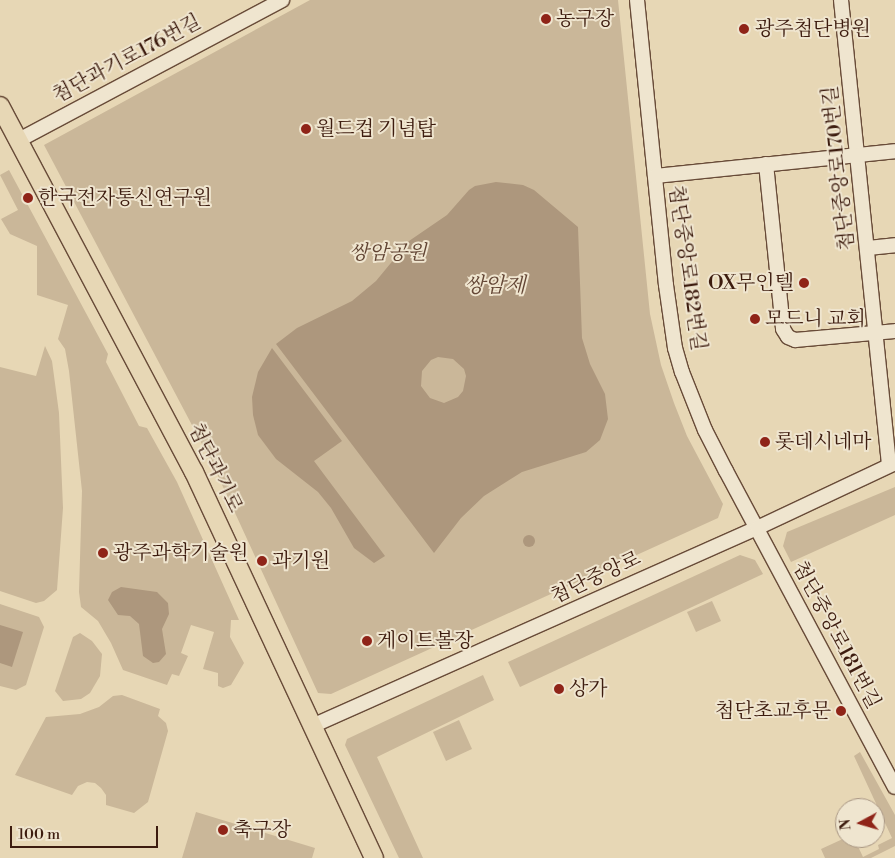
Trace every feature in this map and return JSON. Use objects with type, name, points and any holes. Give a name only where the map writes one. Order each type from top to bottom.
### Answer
[{"type":"main road","name":"첨단과기로","points":[[0,106],[194,472],[374,858]]},
{"type":"street","name":"첨단과기로176번길","points":[[19,140],[282,0]]},
{"type":"street","name":"첨단중앙로182번길","points":[[638,0],[668,304],[680,364],[705,430],[757,528]]},
{"type":"street","name":"첨단중앙로170번길","points":[[841,0],[892,464]]},
{"type":"street","name":"첨단중앙로182번길","points":[[655,176],[895,150]]},
{"type":"street","points":[[766,164],[783,329],[788,336],[795,340],[895,330]]},
{"type":"street","points":[[868,248],[895,245]]},
{"type":"street","name":"첨단중앙로","points":[[312,726],[757,528],[892,464]]},
{"type":"street","name":"첨단중앙로181번길","points":[[757,528],[895,787]]},
{"type":"green space","name":"쌍암공원","points":[[310,0],[618,0],[650,314],[661,365],[674,403],[687,436],[723,504],[718,518],[331,694],[318,693],[212,463],[44,145]]},
{"type":"green space","points":[[9,170],[108,354],[106,362],[139,426],[147,428],[177,482],[239,620],[231,620],[230,637],[244,663],[231,685],[223,688],[218,686],[218,673],[203,669],[214,632],[191,625],[181,653],[188,656],[179,676],[172,674],[167,685],[123,670],[111,643],[98,621],[81,607],[79,592],[82,491],[69,371],[65,349],[58,339],[68,305],[37,295],[37,246],[10,234],[1,219],[18,210],[0,175]]},
{"type":"green space","points":[[45,346],[52,361],[59,413],[63,508],[57,590],[44,601],[36,603],[0,591],[0,367],[36,376]]},
{"type":"green space","points":[[895,487],[895,515],[791,562],[783,546],[787,532]]},
{"type":"green space","points":[[740,555],[755,560],[763,574],[520,687],[508,662]]},
{"type":"green space","points":[[712,601],[721,621],[696,632],[687,612]]},
{"type":"green space","points":[[0,604],[39,617],[44,627],[26,685],[16,690],[0,686]]},
{"type":"green space","points":[[80,633],[92,641],[102,654],[100,676],[90,693],[81,699],[63,701],[55,691],[73,637]]},
{"type":"green space","points":[[483,675],[494,700],[377,757],[423,858],[399,858],[345,745],[347,739]]},
{"type":"green space","points":[[122,695],[160,709],[158,716],[166,723],[168,731],[148,802],[134,813],[106,805],[106,795],[95,783],[87,782],[78,786],[72,795],[15,775],[46,717],[80,714],[99,707],[113,696]]},
{"type":"green space","points":[[459,720],[472,749],[446,761],[433,732]]},
{"type":"green space","points":[[860,752],[895,815],[895,846],[871,858],[825,858],[821,849],[835,843],[835,848],[859,848],[863,857],[879,848],[885,848],[885,842],[892,838],[885,823],[885,798],[873,798],[854,756]]},
{"type":"green space","name":"축구장","points":[[196,812],[315,848],[312,858],[182,858]]},
{"type":"water","name":"쌍암제","points":[[496,182],[523,185],[534,190],[578,227],[582,338],[590,364],[605,394],[608,419],[600,440],[586,452],[522,472],[484,496],[461,518],[434,553],[276,344],[297,328],[352,301],[376,281],[409,241],[447,215],[469,190],[475,186]],"holes":[[[438,357],[453,359],[464,369],[466,376],[463,391],[458,397],[444,403],[430,398],[421,386],[422,371],[431,360]]]},
{"type":"water","points":[[272,348],[342,441],[314,461],[385,556],[374,563],[354,548],[331,508],[318,492],[276,459],[258,435],[253,415],[252,397],[258,372]]},
{"type":"water","points":[[527,535],[531,535],[535,541],[531,547],[527,547],[523,543],[523,539]]},
{"type":"water","points":[[121,587],[157,592],[168,603],[169,614],[162,629],[166,654],[159,662],[153,663],[143,656],[139,624],[130,616],[118,615],[108,600],[112,592]]},
{"type":"water","points":[[0,625],[23,632],[12,667],[0,663]]},
{"type":"place","name":"농구장","points":[[546,19]]},
{"type":"place","name":"광주첨단병원","points":[[744,29]]},
{"type":"place","name":"월드컵 기념탑","points":[[306,129]]},
{"type":"place","name":"한국전자통신연구원","points":[[28,198]]},
{"type":"place","name":"OX무인텔","points":[[804,283]]},
{"type":"place","name":"모드니 교회","points":[[755,319]]},
{"type":"place","name":"롯데시네마","points":[[765,442]]},
{"type":"place","name":"광주과학기술원","points":[[103,553]]},
{"type":"place","name":"과기원","points":[[262,561]]},
{"type":"place","name":"게이트볼장","points":[[367,641]]},
{"type":"place","name":"상가","points":[[559,689]]},
{"type":"place","name":"첨단초교후문","points":[[841,711]]},
{"type":"place","name":"축구장","points":[[223,830]]}]
